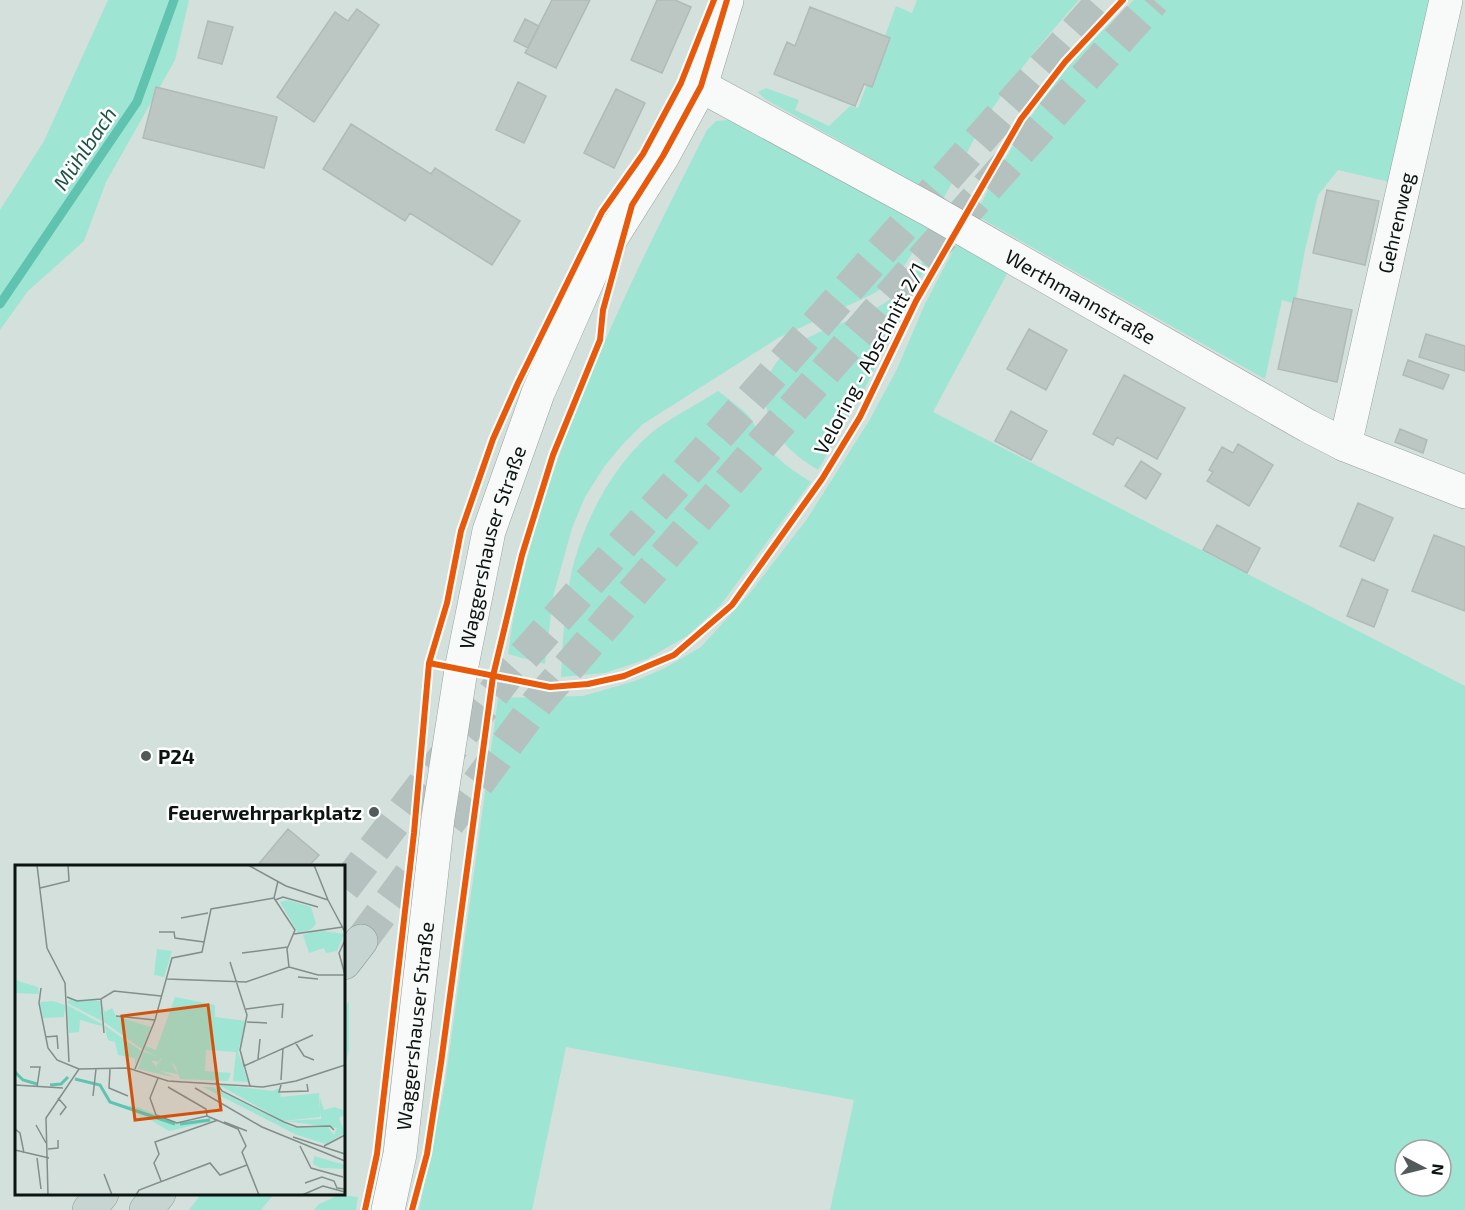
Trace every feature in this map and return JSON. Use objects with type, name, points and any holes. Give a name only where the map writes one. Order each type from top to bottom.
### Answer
[{"type":"highway","points":[[89,1210],[101,1195]]},
{"type":"highway","points":[[146,1210],[158,1195]]},
{"type":"street","name":"Waggershauser Straße","points":[[388,1210],[400,1154],[438,818],[461,670],[489,531],[538,393],[596,264],[663,156],[701,86],[727,0]]},
{"type":"street","name":"Gehrenweg","points":[[1345,445],[1446,0]]},
{"type":"street","name":"Werthmannstraße","points":[[701,86],[928,209],[1345,445],[1465,492]]},
{"type":"green space","points":[[108,0],[189,0],[175,60],[106,182],[84,241],[28,291],[0,330],[0,210],[44,141]]},
{"type":"green space","points":[[917,0],[1079,0],[997,101],[975,137],[943,199],[765,99],[758,92],[766,88],[799,100],[795,110],[829,126],[850,106],[858,108],[896,6],[912,13]]},
{"type":"green space","points":[[1134,0],[1441,0],[1398,184],[1338,170],[1318,195],[1295,304],[1282,300],[1265,379],[975,215],[1016,141],[1043,99],[1086,48]]},
{"type":"green space","points":[[729,120],[746,127],[928,228],[890,283],[873,294],[778,338],[643,424],[622,445],[604,467],[585,497],[572,528],[553,597],[545,664],[508,654],[516,603],[552,475],[598,357],[707,130],[716,121]]},
{"type":"green space","points":[[941,232],[945,235],[920,278],[862,394],[818,470],[783,442],[771,423],[766,401],[769,378],[778,360],[793,347],[812,336],[875,309],[892,298],[913,276]]},
{"type":"green space","points":[[957,243],[1008,272],[933,412],[1465,686],[1465,1210],[830,1210],[854,1100],[566,1047],[532,1210],[419,1210],[445,1083],[498,698],[583,696],[635,681],[665,668],[701,647],[750,593],[807,519],[869,421],[897,369],[925,304]]},
{"type":"green space","points":[[718,391],[748,415],[762,439],[778,458],[811,482],[720,606],[687,636],[647,659],[605,673],[561,677],[565,612],[572,570],[586,527],[596,506],[620,467],[649,435]]},
{"type":"green space","points":[[349,1001],[349,1050],[345,1065],[345,1007]]},
{"type":"green space","points":[[200,1195],[273,1195],[261,1210],[189,1210]]},
{"type":"green space","points":[[339,1195],[358,1197],[356,1210],[314,1210],[319,1204]]},
{"type":"building","points":[[552,0],[590,0],[556,68],[525,53]]},
{"type":"building","points":[[657,0],[675,0],[691,7],[662,73],[631,60]]},
{"type":"building","points":[[810,7],[890,38],[872,87],[864,84],[855,106],[774,74],[787,42],[795,46]]},
{"type":"building","points":[[357,9],[379,25],[314,122],[277,97],[335,12],[348,21]]},
{"type":"building","points":[[525,19],[539,26],[528,48],[514,41]]},
{"type":"building","points":[[208,21],[233,27],[222,64],[198,58]]},
{"type":"building","points":[[518,82],[546,96],[524,143],[496,130]]},
{"type":"building","points":[[156,87],[277,117],[264,168],[143,138]]},
{"type":"building","points":[[616,89],[645,103],[614,168],[584,153]]},
{"type":"building","points":[[351,124],[431,174],[435,168],[520,221],[492,265],[410,213],[405,221],[323,169]]},
{"type":"building","points":[[1327,190],[1379,201],[1365,265],[1313,253]]},
{"type":"building","points":[[1294,298],[1352,310],[1337,382],[1278,369]]},
{"type":"building","points":[[1029,329],[1067,350],[1046,390],[1007,369]]},
{"type":"building","points":[[1426,334],[1465,346],[1465,371],[1419,357]]},
{"type":"building","points":[[1408,360],[1449,375],[1443,389],[1403,375]]},
{"type":"building","points":[[1124,375],[1185,408],[1157,459],[1117,437],[1113,445],[1093,434]]},
{"type":"building","points":[[1011,411],[1047,431],[1031,460],[995,441]]},
{"type":"building","points":[[1400,429],[1427,440],[1423,453],[1395,442]]},
{"type":"building","points":[[1238,444],[1273,465],[1249,506],[1207,481],[1213,472],[1209,470],[1222,447],[1233,453]]},
{"type":"building","points":[[1141,461],[1161,474],[1146,499],[1125,486]]},
{"type":"building","points":[[1358,503],[1393,518],[1374,561],[1340,546]]},
{"type":"building","points":[[1217,525],[1260,548],[1247,573],[1203,550]]},
{"type":"building","points":[[1434,535],[1465,547],[1465,611],[1412,591]]},
{"type":"building","points":[[1362,579],[1388,590],[1374,627],[1347,616]]},
{"type":"building","points":[[288,829],[319,855],[310,865],[258,865]]},
{"type":"waterway","name":"Mühlbach","points":[[0,304],[137,102],[174,0]]},
{"type":"tunnel","points":[[345,887],[509,673],[1103,0]]},
{"type":"tunnel","points":[[361,941],[538,702],[906,278],[1154,0]]},
{"type":"cycle path","points":[[365,1210],[377,1154],[414,833],[429,663],[447,603],[461,531],[493,439],[518,383],[602,212],[643,154],[681,83],[714,0]]},
{"type":"cycle path","points":[[412,1210],[427,1154],[441,1063],[493,676],[522,555],[553,455],[600,340],[603,310],[632,205],[663,156],[701,86],[727,0]]},
{"type":"cycle path","name":"Veloring - Abschnitt 2/1","points":[[429,663],[550,687],[588,684],[624,676],[674,655],[732,605],[822,479],[860,417],[916,301],[1021,119],[1065,62],[1123,0]]},
{"type":"place","name":"P24","points":[[146,756]]},
{"type":"place","name":"Feuerwehrparkplatz","points":[[374,812]]}]
